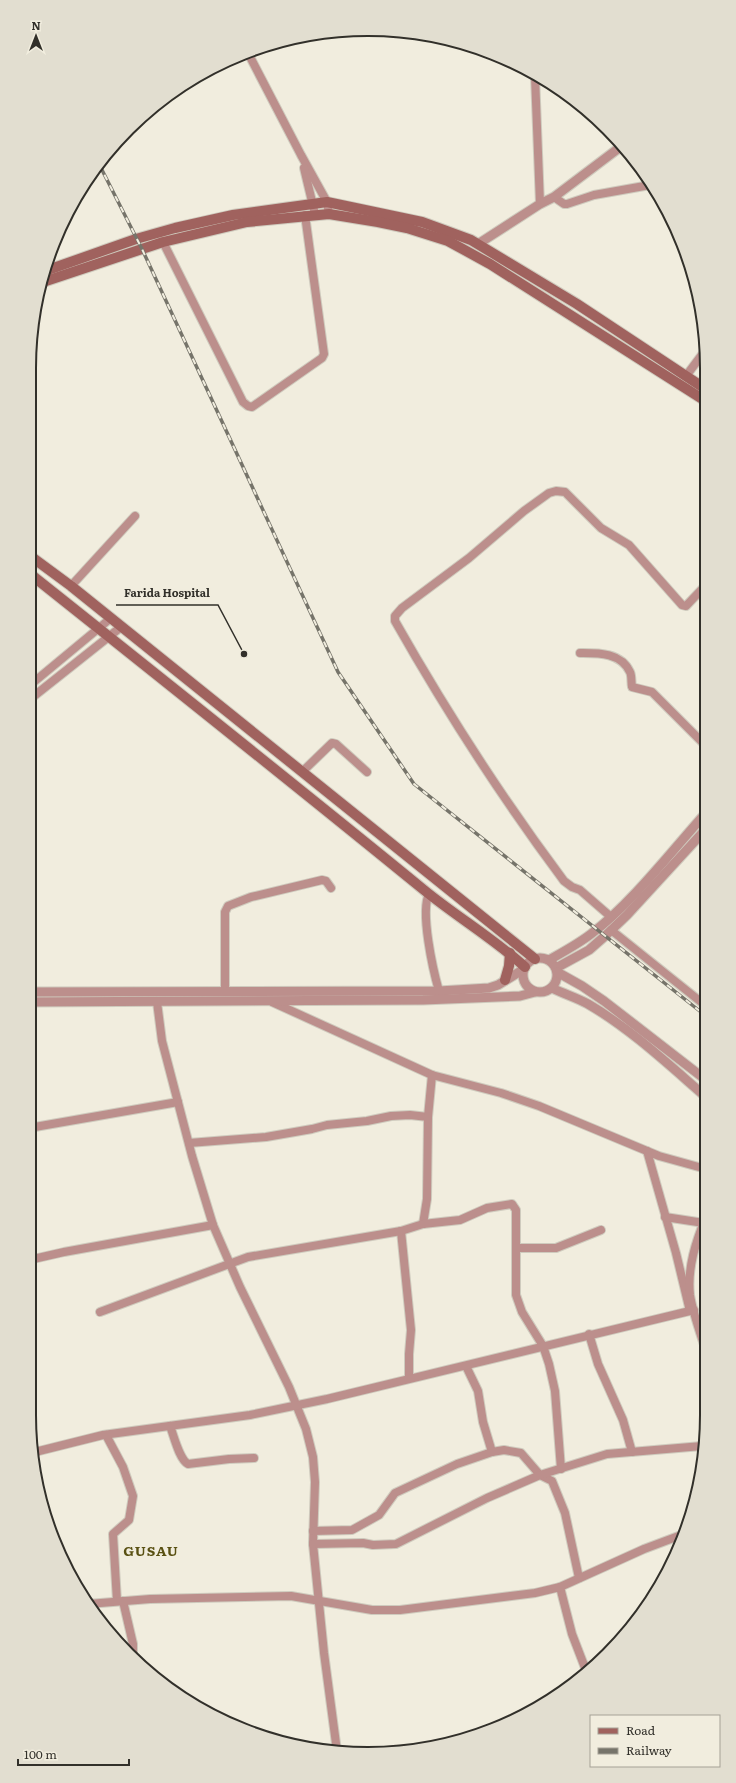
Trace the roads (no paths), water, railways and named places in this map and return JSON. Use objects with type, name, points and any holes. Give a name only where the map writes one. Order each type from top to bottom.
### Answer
[{"type":"main road","points":[[51,269],[136,239],[175,228],[234,215],[327,202],[422,222],[478,244],[577,304],[700,385]]},
{"type":"main road","points":[[48,280],[163,242],[248,222],[329,214],[408,228],[448,241],[490,264],[700,397]]},
{"type":"main road","points":[[36,560],[71,586],[535,959]]},
{"type":"main road","points":[[36,579],[323,807],[429,894],[510,953],[525,968]]},
{"type":"main road","points":[[505,980],[509,966],[510,953]]},
{"type":"street","points":[[250,58],[327,202],[329,214]]},
{"type":"street","points":[[535,81],[540,204]]},
{"type":"street","points":[[478,244],[540,204],[554,197],[617,147]]},
{"type":"street","points":[[163,242],[243,402],[252,407],[322,358],[324,354],[310,215],[313,203],[301,155]]},
{"type":"street","points":[[554,197],[564,204],[567,204],[594,194],[645,186]]},
{"type":"street","points":[[686,376],[700,358]]},
{"type":"street","points":[[611,917],[580,890],[572,887],[564,881],[524,828],[440,699],[395,621],[395,616],[402,608],[469,558],[524,511],[556,490],[565,492],[601,528],[629,545],[682,605],[686,606],[700,591]]},
{"type":"street","points":[[71,586],[135,516]]},
{"type":"street","points":[[36,680],[100,629],[111,618]]},
{"type":"street","points":[[36,694],[121,626]]},
{"type":"street","points":[[580,653],[601,653],[615,657],[630,672],[632,687],[652,692],[700,740]]},
{"type":"street","points":[[302,772],[332,743],[336,744],[367,772]]},
{"type":"street","points":[[549,960],[591,934],[611,917],[638,890],[700,820]]},
{"type":"street","points":[[557,970],[589,950],[611,930],[700,835]]},
{"type":"street","points":[[225,991],[225,912],[228,906],[251,897],[322,880],[326,881],[331,888]]},
{"type":"street","points":[[429,894],[426,899],[426,918],[438,991]]},
{"type":"street","points":[[611,930],[700,1001]]},
{"type":"street","points":[[36,992],[438,991],[489,988],[525,968],[535,959],[542,958],[549,960],[557,970],[604,1001],[700,1075]]},
{"type":"street","points":[[525,968],[523,976],[525,983],[535,992]]},
{"type":"street","points":[[36,1002],[272,1002],[423,1000],[520,996],[535,992],[547,991],[552,988],[558,978],[557,970]]},
{"type":"street","points":[[552,988],[586,1003],[603,1013],[668,1064],[700,1092]]},
{"type":"street","points":[[157,1002],[162,1041],[189,1143],[213,1225],[306,1429],[313,1457],[315,1482],[313,1544],[330,1708],[336,1745]]},
{"type":"street","points":[[272,1002],[432,1075],[501,1093],[539,1106],[647,1151],[700,1167]]},
{"type":"street","points":[[423,1224],[427,1199],[428,1117],[432,1075]]},
{"type":"street","points":[[36,1127],[178,1102]]},
{"type":"street","points":[[189,1143],[266,1137],[312,1130],[327,1125],[367,1121],[391,1116],[410,1115],[428,1117]]},
{"type":"street","points":[[647,1151],[665,1218],[700,1333]]},
{"type":"street","points":[[100,1312],[248,1257],[401,1231],[423,1224],[460,1220],[487,1208],[512,1204],[516,1210],[516,1295],[522,1312],[543,1346],[555,1391],[561,1469]]},
{"type":"street","points":[[665,1218],[700,1220]]},
{"type":"street","points":[[36,1258],[213,1225]]},
{"type":"street","points":[[516,1248],[556,1248],[601,1230]]},
{"type":"street","points":[[401,1231],[411,1330],[409,1378]]},
{"type":"street","points":[[692,1310],[690,1294],[691,1267],[700,1232]]},
{"type":"street","points":[[38,1451],[106,1435],[250,1415],[296,1406],[692,1310]]},
{"type":"street","points":[[589,1334],[595,1357],[623,1420],[632,1452]]},
{"type":"street","points":[[466,1366],[478,1391],[483,1422],[492,1452]]},
{"type":"street","points":[[170,1426],[181,1456],[184,1462],[188,1464],[229,1459],[254,1458]]},
{"type":"street","points":[[106,1435],[123,1466],[133,1496],[129,1520],[113,1534],[120,1601],[133,1644],[133,1650]]},
{"type":"street","points":[[313,1544],[396,1544],[487,1498],[540,1475],[607,1454],[698,1446]]},
{"type":"street","points":[[313,1531],[352,1530],[358,1528],[379,1515],[395,1493],[457,1464],[492,1452],[504,1450],[521,1453],[540,1475],[552,1481],[561,1500],[579,1578]]},
{"type":"street","points":[[95,1603],[120,1601],[291,1596],[318,1599],[372,1610],[400,1610],[535,1593],[560,1587],[644,1549],[677,1537]]},
{"type":"street","points":[[560,1587],[572,1634],[585,1667]]},
{"type":"railway","points":[[102,170],[142,249],[338,672],[414,784],[700,1011]]},
{"type":"place","name":"Farida Hospital","points":[[244,654]]},
{"type":"district","name":"GUSAU","points":[[151,1551]]}]
